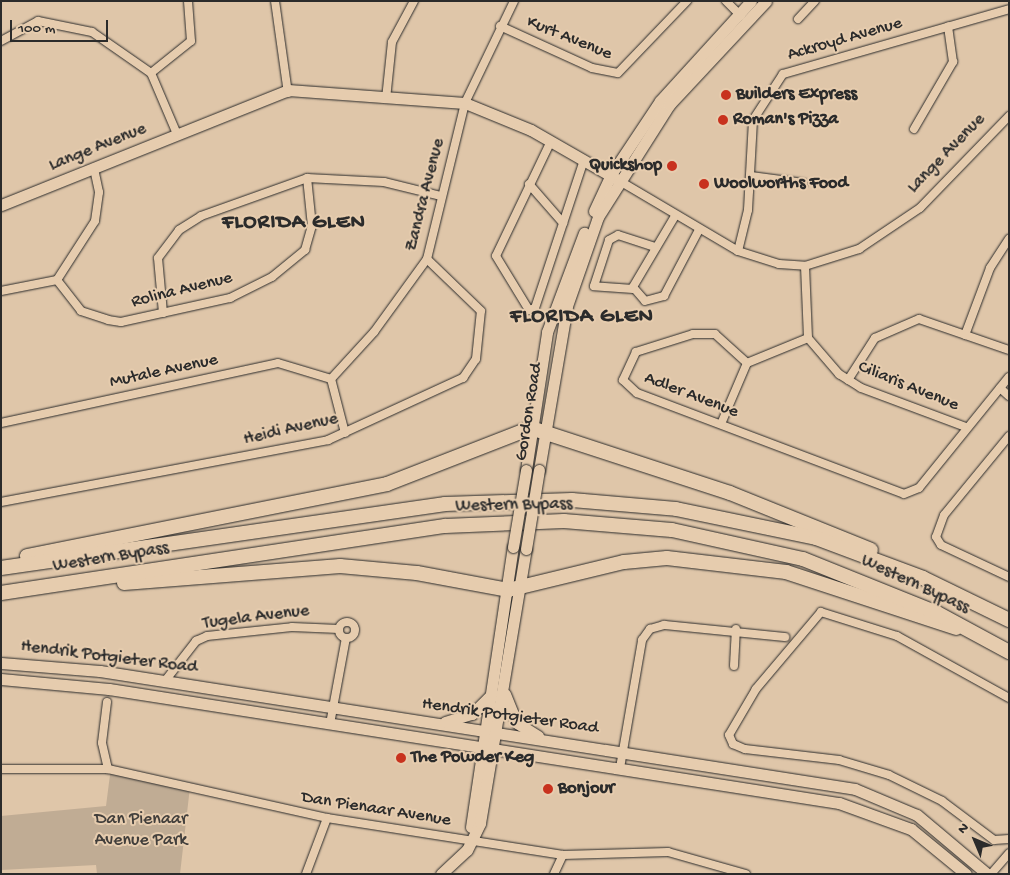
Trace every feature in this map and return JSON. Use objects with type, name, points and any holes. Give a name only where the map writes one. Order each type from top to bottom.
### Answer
[{"type":"highway","points":[[1,561],[380,486],[531,428],[818,526],[923,578]]},
{"type":"highway","name":"Western Bypass","points":[[1,568],[445,504],[563,500],[676,509],[760,523],[816,538],[923,578],[1009,620]]},
{"type":"highway","name":"Western Bypass","points":[[1,593],[445,526],[564,521],[672,530],[803,559],[855,577],[966,629],[1009,652]]},
{"type":"highway","points":[[44,587],[340,566],[417,573],[515,589],[624,562],[710,560],[786,572],[926,621],[966,629]]},
{"type":"street","points":[[151,73],[191,41],[188,1]]},
{"type":"street","points":[[275,1],[291,92]]},
{"type":"street","points":[[388,97],[392,42],[414,1]]},
{"type":"street","name":"Zandra Avenue","points":[[331,379],[374,332],[427,259],[465,103],[500,26],[514,1]]},
{"type":"street","name":"Kurt Avenue","points":[[500,26],[592,68],[618,73],[687,1]]},
{"type":"street","points":[[726,1],[742,17]]},
{"type":"street","name":"Gordon Road","points":[[742,17],[751,1]]},
{"type":"street","name":"Gordon Road","points":[[470,840],[491,733],[504,690],[515,589],[513,547],[531,428],[553,313],[614,178],[660,101],[742,17],[766,1]]},
{"type":"street","points":[[798,19],[816,1]]},
{"type":"street","name":"Ackroyd Avenue","points":[[738,250],[751,176],[756,112],[783,74],[1009,9]]},
{"type":"street","points":[[1,41],[33,22],[58,22],[92,32],[151,73],[177,134]]},
{"type":"street","points":[[914,128],[953,62],[948,26]]},
{"type":"street","name":"Lange Avenue","points":[[1,205],[177,134],[291,92],[388,97],[465,103],[551,141],[699,230],[738,250],[779,264],[805,266],[859,249],[920,208],[1009,116]]},
{"type":"street","points":[[551,141],[496,256],[529,310],[535,308],[584,160]]},
{"type":"street","points":[[1,291],[57,280],[95,221],[99,192],[94,168]]},
{"type":"street","points":[[751,176],[804,182]]},
{"type":"street","points":[[163,314],[157,263],[179,230],[227,205],[307,178],[384,182],[442,196]]},
{"type":"street","name":"Rolina Avenue","points":[[57,280],[73,304],[94,317],[122,322],[230,298],[272,277],[298,257],[312,226],[307,178]]},
{"type":"street","name":"Gordon Road","points":[[491,733],[492,695],[515,589],[526,549],[560,339],[576,273],[614,178]]},
{"type":"street","points":[[529,184],[563,224]]},
{"type":"street","points":[[633,289],[675,216]]},
{"type":"street","points":[[656,247],[618,235],[609,240],[594,286],[633,289],[645,301],[661,299],[699,230]]},
{"type":"street","points":[[965,335],[990,268],[1009,239]]},
{"type":"street","name":"Heidi Avenue","points":[[1,502],[118,482],[345,433],[471,370],[479,344],[481,311],[427,259]]},
{"type":"street","points":[[721,424],[747,363],[808,338],[805,266]]},
{"type":"street","points":[[848,380],[869,344],[906,323],[925,320],[1007,350]]},
{"type":"street","name":"Adler Avenue","points":[[747,363],[725,339],[706,333],[643,348],[626,365],[623,380],[637,393],[899,493],[918,488],[966,427]]},
{"type":"street","name":"Ciliaris Avenue","points":[[808,338],[848,380],[966,427]]},
{"type":"street","name":"Mutale Avenue","points":[[1,423],[278,363],[331,379]]},
{"type":"street","points":[[966,427],[1009,377]]},
{"type":"street","points":[[331,379],[345,433]]},
{"type":"street","points":[[1000,388],[1009,396]]},
{"type":"street","points":[[1009,436],[944,515],[936,537],[941,545],[1009,577]]},
{"type":"street","points":[[1009,698],[897,636],[821,612],[756,689],[729,735],[733,744],[745,749],[839,760],[889,775],[942,801],[994,840],[1009,839]]},
{"type":"street","name":"Tugela Avenue","points":[[165,681],[196,641],[207,636],[292,626],[339,629],[346,622],[354,625],[354,634],[346,638],[330,724]]},
{"type":"street","points":[[620,768],[642,640],[650,629],[664,625],[736,629],[785,637]]},
{"type":"street","points":[[339,629],[346,638]]},
{"type":"street","points":[[734,666],[736,629]]},
{"type":"street","name":"Hendrik Potgieter Road","points":[[1,663],[165,681],[855,790],[917,815],[986,874]]},
{"type":"street","name":"Hendrik Potgieter Road","points":[[1,679],[109,689],[620,768],[867,810],[928,840],[966,874]]},
{"type":"street","points":[[504,690],[511,714],[522,728],[565,743]]},
{"type":"street","points":[[418,722],[464,719],[492,695]]},
{"type":"street","points":[[107,702],[102,743],[108,769]]},
{"type":"street","name":"Dan Pienaar Avenue","points":[[1,769],[108,769],[328,818],[562,855],[668,852],[746,874]]},
{"type":"street","points":[[306,874],[328,818]]},
{"type":"street","points":[[440,874],[470,840]]},
{"type":"street","points":[[991,874],[1009,853]]},
{"type":"street","points":[[554,874],[562,855]]},
{"type":"green space","name":"Dan Pienaar Avenue Park","points":[[111,767],[190,787],[180,874],[97,874],[96,865],[1,870],[1,816],[106,806]]},
{"type":"place","name":"Builders Express","points":[[726,95]]},
{"type":"place","name":"Roman's Pizza","points":[[723,120]]},
{"type":"place","name":"Quickshop","points":[[672,166]]},
{"type":"place","name":"Woolworths Food","points":[[704,184]]},
{"type":"place","name":"The Powder Keg","points":[[401,758]]},
{"type":"place","name":"Bonjour","points":[[548,789]]},
{"type":"district","name":"FLORIDA GLEN","points":[[294,224]]},
{"type":"district","name":"FLORIDA GLEN","points":[[582,318]]}]
